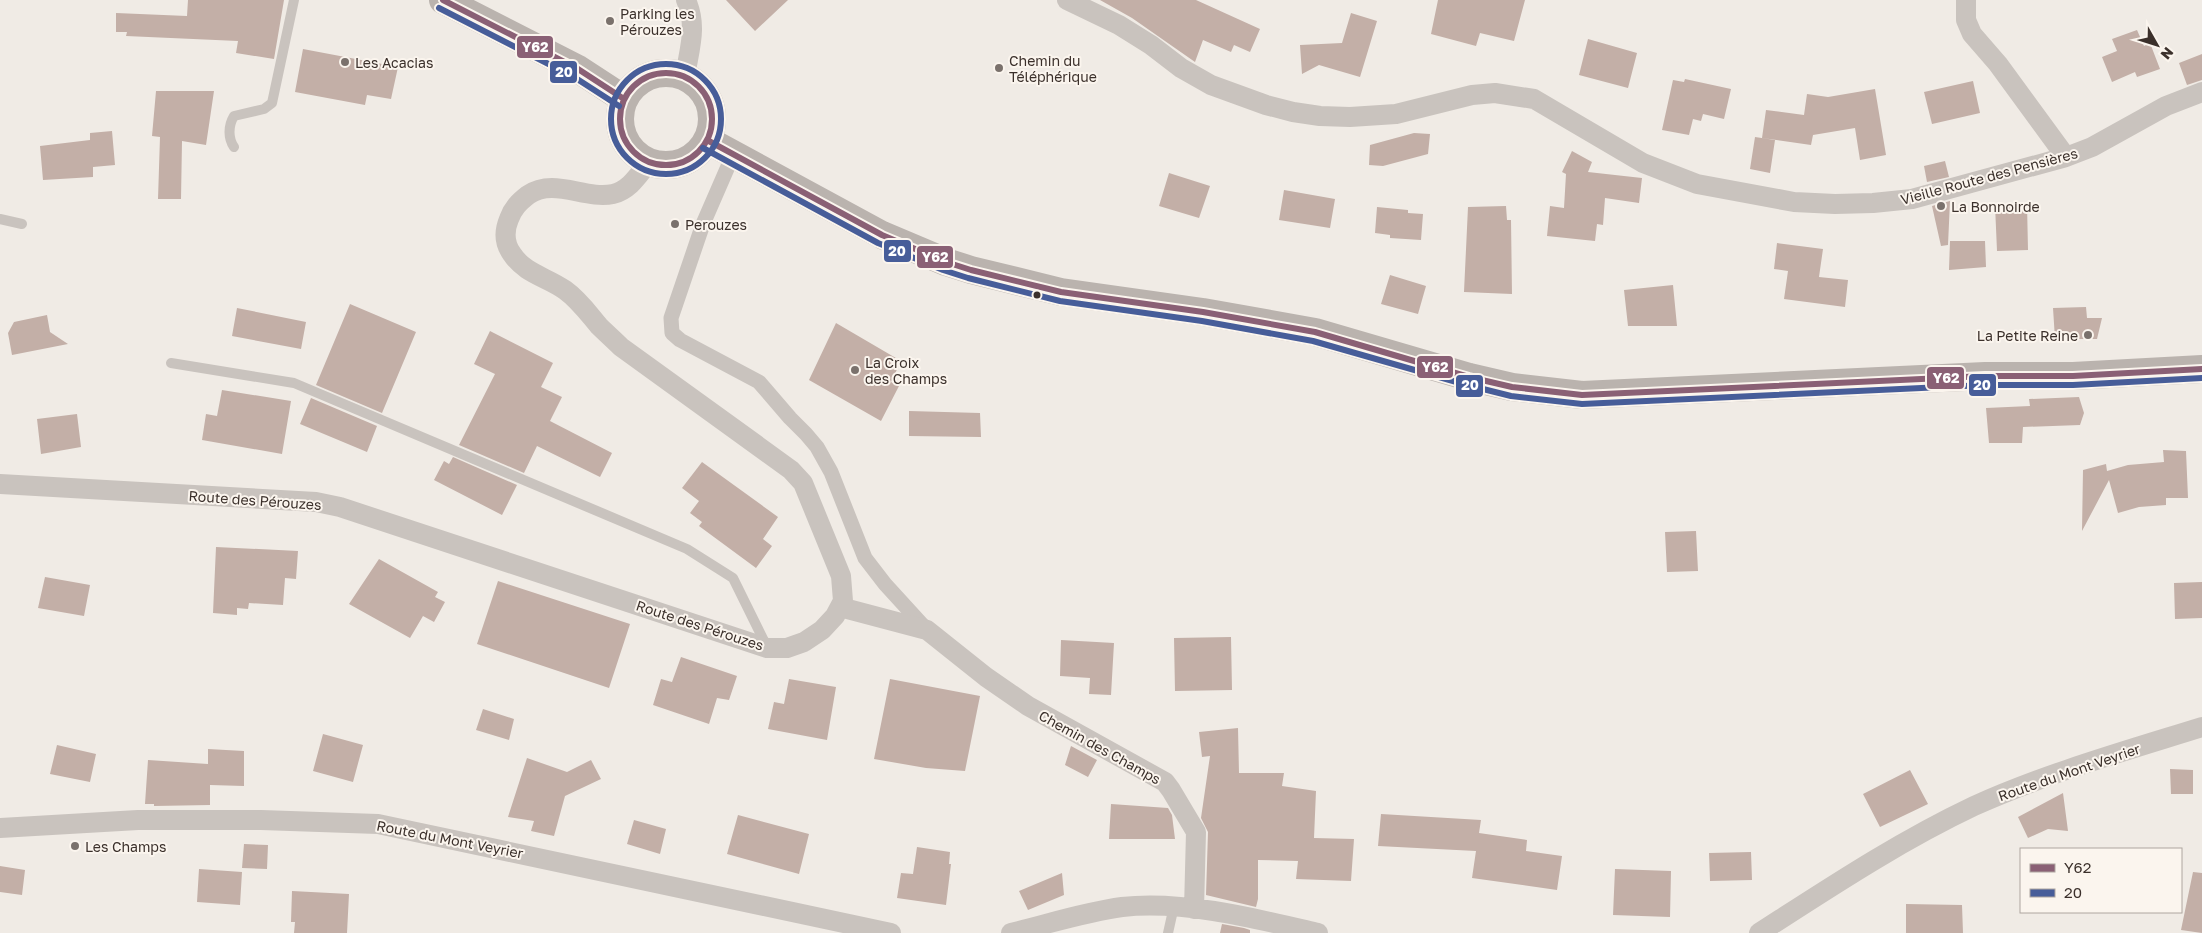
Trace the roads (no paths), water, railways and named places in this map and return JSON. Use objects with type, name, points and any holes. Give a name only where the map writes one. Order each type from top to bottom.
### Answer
[{"type":"main road","points":[[443,0],[578,69],[624,100]]},
{"type":"main road","points":[[667,73],[685,77],[702,89],[709,103],[712,124],[707,140],[698,152],[684,161],[670,165],[649,162],[636,154],[623,136],[620,115],[624,100],[633,87],[649,76],[667,73]]},
{"type":"main road","points":[[707,140],[882,235],[946,262],[971,270],[1061,292],[1203,312],[1315,332],[1469,377],[1512,387],[1582,395],[1985,376],[2073,376],[2202,369]]},
{"type":"street","points":[[685,77],[693,34],[693,22],[686,0]]},
{"type":"street","name":"Vieille Route des Pensières","points":[[1067,0],[1119,25],[1151,45],[1181,68],[1211,85],[1266,105],[1302,114],[1350,116],[1396,114],[1472,95],[1495,93],[1534,99],[1616,149],[1643,163],[1697,184],[1794,202],[1834,204],[1912,199],[2066,157],[2092,147],[2166,106],[2202,92]]},
{"type":"street","points":[[1966,0],[1966,20],[1972,34],[1998,64],[2066,157]]},
{"type":"street","name":"Chemin des Champs","points":[[733,154],[703,224],[671,318],[672,333],[680,340],[759,382],[806,434],[817,447],[831,472],[865,558],[885,584],[927,630],[986,677],[1028,706],[1165,782],[1172,790],[1196,832],[1184,908]]},
{"type":"street","points":[[649,162],[631,184],[612,194],[591,194],[550,188],[534,191],[520,200],[511,212],[506,226],[505,243],[520,264],[534,274],[564,288],[622,347],[791,470],[803,484],[841,576],[843,601],[840,607]]},
{"type":"street","name":"Route des Pérouzes","points":[[0,484],[316,502],[349,510],[767,648],[787,648],[804,642],[822,630],[840,607]]},
{"type":"street","name":"Chemin des Champs","points":[[840,607],[927,630]]},
{"type":"street","name":"Route du Mont Veyrier","points":[[1759,933],[1891,849],[1974,806],[2057,773],[2202,727]]},
{"type":"street","name":"Route du Mont Veyrier","points":[[0,828],[138,820],[261,820],[378,824],[891,933]]},
{"type":"street","points":[[1011,933],[1122,907],[1184,908],[1244,915],[1318,933]]},
{"type":"lane","points":[[234,147],[229,139],[234,116],[264,109],[272,103],[294,0]]},
{"type":"lane","points":[[0,219],[22,224]]},
{"type":"lane","points":[[171,363],[294,383],[687,549],[733,578],[767,648]]},
{"type":"lane","points":[[1168,933],[1184,908]]},
{"type":"place","name":"Parking les Pérouzes","points":[[610,21]]},
{"type":"place","name":"Les Acacias","points":[[345,62]]},
{"type":"place","name":"Chemin du Téléphérique","points":[[999,68]]},
{"type":"place","name":"La Bonnoirde","points":[[1941,206]]},
{"type":"place","name":"Perouzes","points":[[675,224]]},
{"type":"place","name":"La Petite Reine","points":[[2088,335]]},
{"type":"place","name":"La Croix des Champs","points":[[855,370]]},
{"type":"place","name":"Les Champs","points":[[75,846]]}]
